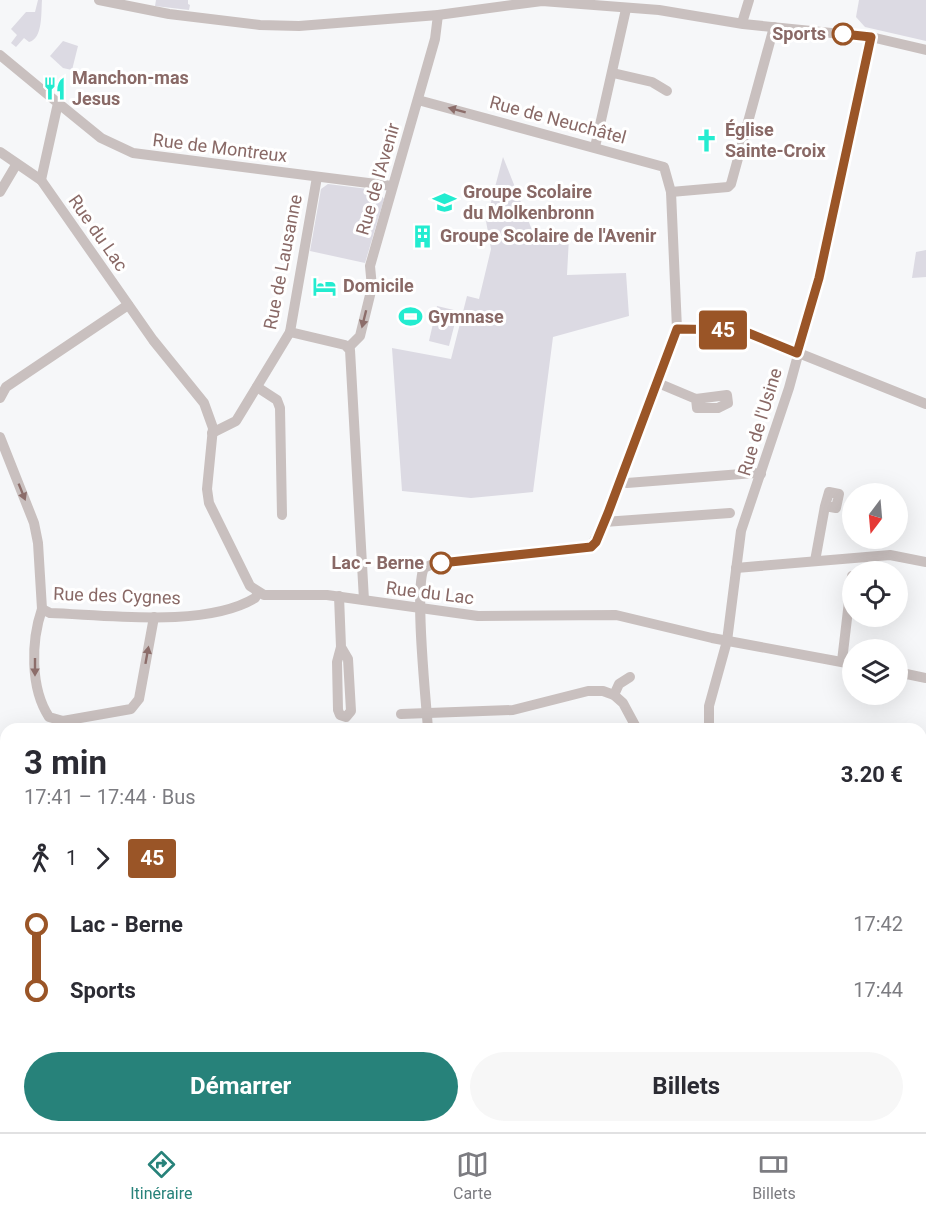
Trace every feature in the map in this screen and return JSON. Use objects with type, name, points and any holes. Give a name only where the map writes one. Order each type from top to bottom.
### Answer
[{"type":"street","points":[[99,0],[183,15],[260,25],[299,26],[438,15],[543,2],[659,10],[742,23],[871,37],[926,50]]},
{"type":"street","points":[[742,23],[749,0]]},
{"type":"street","points":[[595,147],[626,9]]},
{"type":"street","name":"Rue de l'Avenir","points":[[349,347],[360,336],[372,287],[370,266],[435,39],[438,15]]},
{"type":"street","points":[[428,723],[421,575],[427,565],[584,549],[596,542],[677,329],[671,192],[728,187],[731,184],[774,27]]},
{"type":"street","name":"Rue de l'Usine","points":[[709,723],[710,706],[728,641],[741,531],[789,388],[819,278],[871,37]]},
{"type":"street","name":"Rue de Montreux","points":[[0,55],[101,138],[127,151],[392,186]]},
{"type":"street","points":[[613,73],[652,82],[667,91]]},
{"type":"street","name":"Rue de Neuchâtel","points":[[418,100],[595,147],[664,168],[671,192]]},
{"type":"street","points":[[0,152],[41,180],[58,103]]},
{"type":"street","points":[[0,192],[16,165]]},
{"type":"street","name":"Rue de Lausanne","points":[[212,433],[236,421],[290,332],[317,177]]},
{"type":"street","name":"Rue du Lac","points":[[41,180],[153,340],[200,396],[212,421],[207,489],[209,503],[247,579],[258,593],[276,596],[339,596],[421,610],[494,617],[616,615],[728,641],[842,661]]},
{"type":"street","points":[[0,398],[6,387],[128,305]]},
{"type":"street","points":[[677,329],[741,330],[926,404]]},
{"type":"street","points":[[290,332],[349,347],[364,600]]},
{"type":"street","points":[[658,383],[696,399]]},
{"type":"street","points":[[257,387],[277,400],[280,408],[282,515]]},
{"type":"street","points":[[0,437],[34,523],[38,543],[42,609],[38,622],[34,671],[41,705],[49,717],[63,721],[131,709],[139,699],[154,617]]},
{"type":"street","points":[[620,481],[627,483],[754,472],[761,474]]},
{"type":"street","points":[[815,561],[825,506]]},
{"type":"street","points":[[604,522],[730,513]]},
{"type":"street","points":[[736,568],[890,555],[926,562]]},
{"type":"street","name":"Rue des Cygnes","points":[[42,609],[50,613],[154,617],[188,615],[236,606],[255,598],[258,593]]},
{"type":"street","points":[[339,596],[341,647],[337,662],[338,710],[340,716],[346,717],[351,711],[348,658],[341,647]]},
{"type":"street","points":[[908,674],[926,678]]},
{"type":"street","points":[[614,695],[619,684],[630,677]]},
{"type":"street","points":[[401,714],[513,710],[588,691],[614,695],[622,703],[634,723]]},
{"type":"shaded area","points":[[38,0],[42,0],[37,36],[29,42],[24,38],[16,47],[11,43],[17,35],[11,29],[26,12],[35,12]]},
{"type":"shaded area","points":[[156,0],[188,0],[189,10],[155,6]]},
{"type":"shaded area","points":[[859,0],[926,0],[926,41],[865,27],[856,17]]},
{"type":"shaded area","points":[[63,41],[78,46],[72,70],[63,68],[50,56]]},
{"type":"shaded area","points":[[503,157],[532,230],[569,237],[567,275],[626,273],[629,316],[553,337],[533,492],[471,498],[402,491],[392,348],[451,359],[467,296],[479,299],[491,249],[486,221]]},
{"type":"shaded area","points":[[328,184],[376,190],[384,199],[365,263],[310,251],[321,189]]},
{"type":"shaded area","points":[[926,250],[926,277],[912,278],[916,252]]},
{"type":"shaded area","points":[[437,306],[458,311],[449,346],[429,341]]},
{"type":"bus line","name":"45","points":[[441,563],[591,547],[596,542],[608,513],[675,340],[677,329],[741,330],[797,353],[819,278],[871,37],[843,34]]},
{"type":"place","name":"Sports","points":[[843,34]]},
{"type":"place","name":"Manchon-mas Jesus","points":[[54,88]]},
{"type":"place","name":"Église Sainte-Croix","points":[[707,140]]},
{"type":"place","name":"Groupe Scolaire du Molkenbronn","points":[[445,202]]},
{"type":"place","name":"Groupe Scolaire de l'Avenir","points":[[422,236]]},
{"type":"place","name":"Domicile","points":[[325,286]]},
{"type":"place","name":"Gymnase","points":[[410,317]]},
{"type":"place","name":"Lac - Berne","points":[[441,563]]}]
